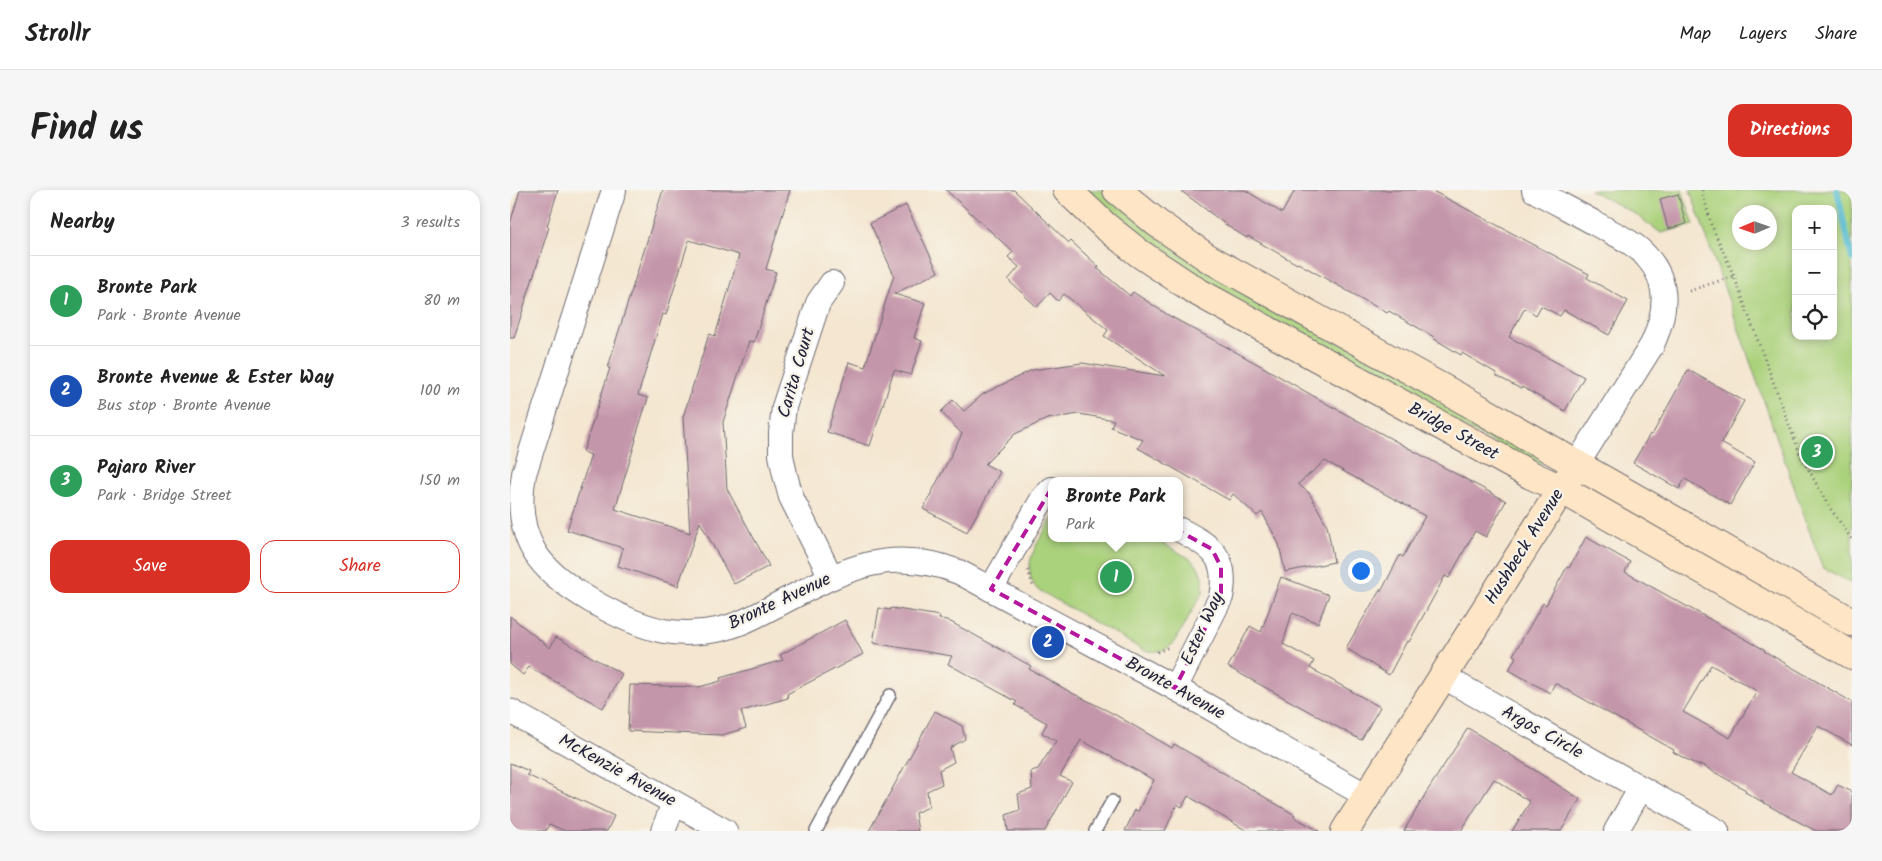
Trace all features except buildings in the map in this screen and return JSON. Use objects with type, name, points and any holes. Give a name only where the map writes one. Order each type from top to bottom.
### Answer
[{"type":"street","name":"Bronte Avenue","points":[[614,190],[524,474],[520,494],[526,533],[534,551],[544,567],[559,580],[580,594],[650,628],[667,631],[701,632],[735,625],[831,577],[865,564],[906,559],[942,565],[959,572],[1175,688],[1367,796]]},
{"type":"street","name":"Bridge Street","points":[[1066,190],[1105,226],[1139,253],[1196,291],[1522,470],[1561,489],[1852,655]]},
{"type":"street","name":"Bridge Street","points":[[1117,190],[1157,223],[1208,258],[1577,464],[1852,622]]},
{"type":"street","name":"Hushbeck Avenue","points":[[1346,831],[1652,345],[1660,329],[1664,313],[1664,298],[1656,269],[1646,255],[1628,242],[1534,190]]},
{"type":"street","name":"Carita Court","points":[[831,577],[792,497],[783,468],[781,433],[784,407],[818,303],[832,283]]},
{"type":"street","points":[[991,589],[1043,498],[1048,493]]},
{"type":"street","name":"Ester Way","points":[[1175,688],[1221,597],[1223,587],[1221,567],[1212,549],[1204,543],[1183,540]]},
{"type":"street","name":"Argos Circle","points":[[1444,677],[1717,831]]},
{"type":"street","name":"McKenzie Avenue","points":[[510,712],[725,831]]},
{"type":"street","points":[[1616,831],[1641,788]]},
{"type":"street","points":[[662,831],[674,803]]},
{"type":"lane","points":[[816,831],[890,695]]},
{"type":"lane","points":[[1095,831],[1112,801]]},
{"type":"path","points":[[1702,190],[1711,224],[1734,276],[1800,454],[1828,505],[1852,540]]},
{"type":"path","points":[[1689,291],[1734,276]]},
{"type":"path","points":[[1029,563],[1029,575],[1036,590]]},
{"type":"path","points":[[1150,652],[1164,650],[1173,644]]},
{"type":"highlighted area","points":[[1073,483],[1096,486],[1212,549],[1221,567],[1221,597],[1175,688],[991,589],[1050,491]]},
{"type":"green space","points":[[1079,190],[1110,190],[1545,460],[1539,467],[1200,284]]},
{"type":"green space","points":[[1590,190],[1682,190],[1694,225],[1661,233],[1635,214]]},
{"type":"green space","points":[[1690,190],[1852,190],[1852,584],[1822,567]]},
{"type":"green space","points":[[1048,525],[1048,542],[1160,542],[1189,558],[1198,566],[1203,579],[1203,592],[1173,644],[1159,651],[1143,650],[1037,589],[1032,580],[1030,562],[1037,544]]},
{"type":"waterway","points":[[1837,190],[1852,259]]},
{"type":"place","name":"Pajaro River","points":[[1817,452]]},
{"type":"place","name":"Bronte Park","points":[[1116,577]]},
{"type":"place","name":"Bronte Avenue & Ester Way","points":[[1048,642]]}]
